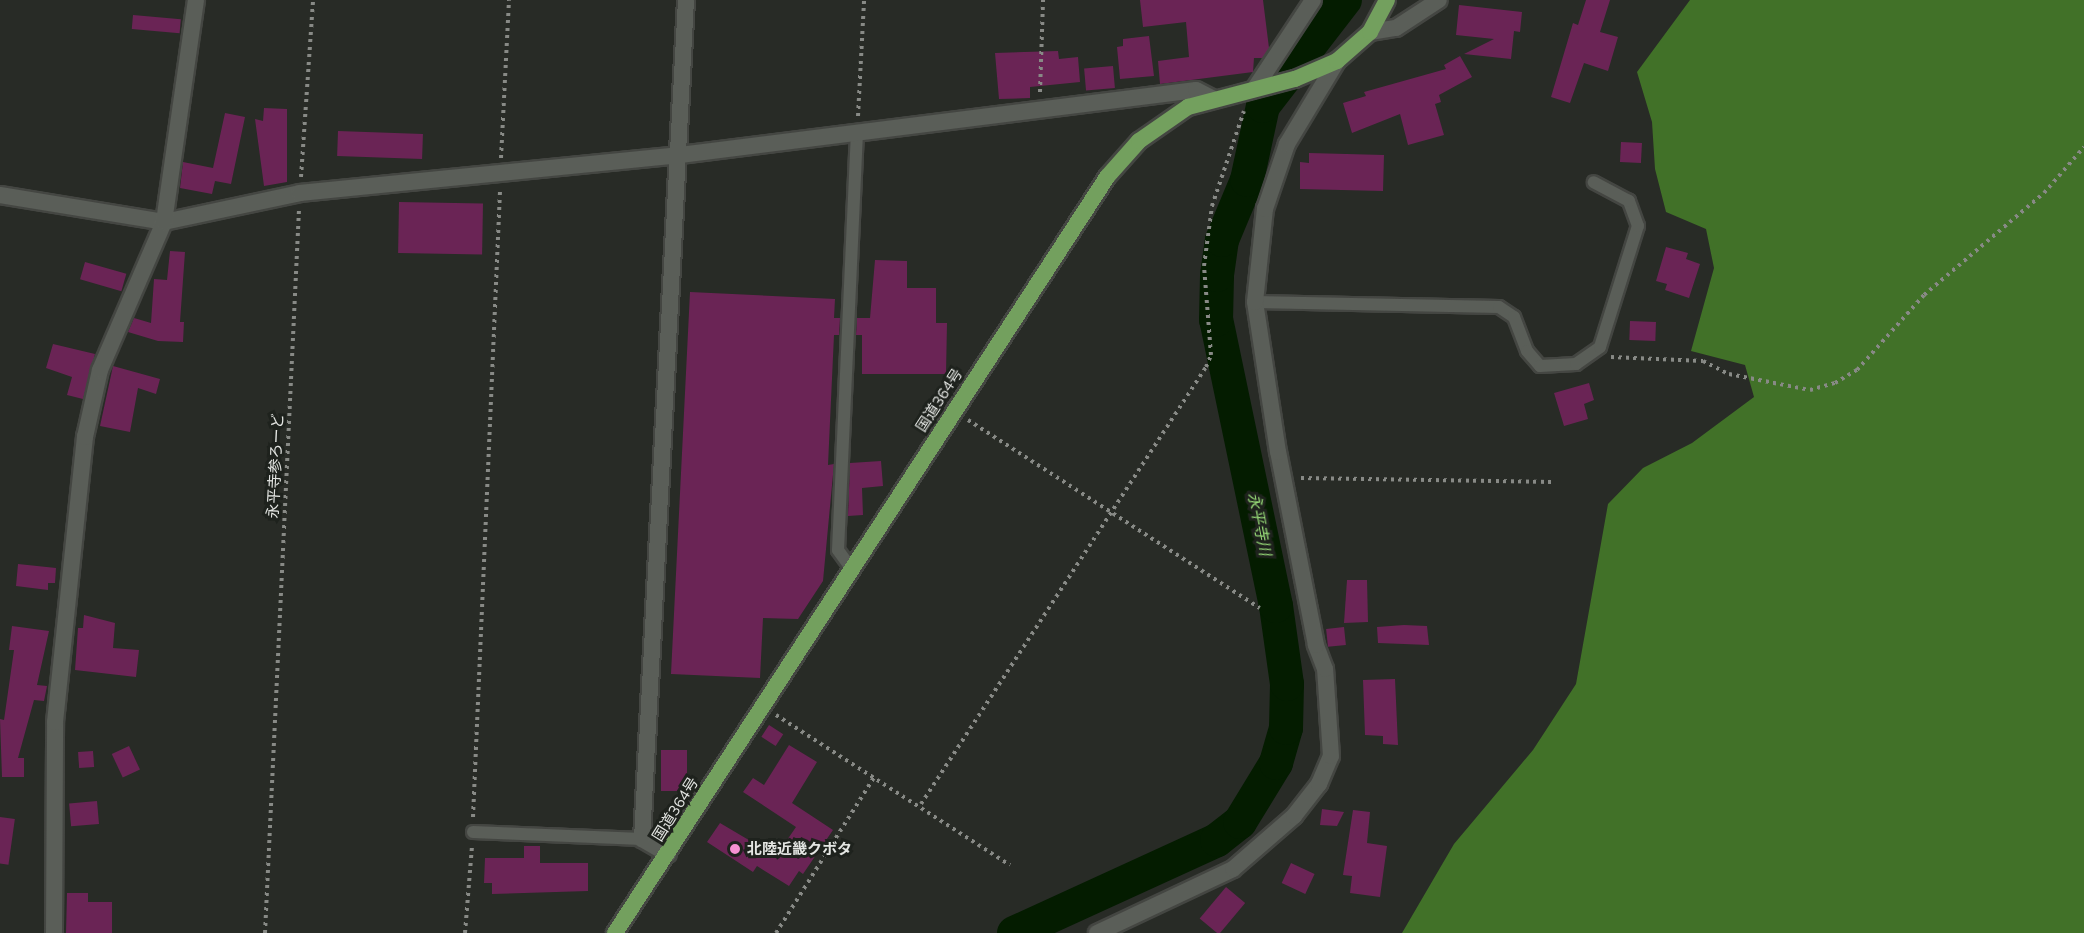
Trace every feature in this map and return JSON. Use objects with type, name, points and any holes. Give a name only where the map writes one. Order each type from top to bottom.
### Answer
[{"type":"highway","name":"国道364号","points":[[615,933],[1107,177],[1161,123],[1212,98],[1330,65],[1370,32],[1387,0]]},
{"type":"street","points":[[54,933],[55,722],[85,436],[100,370],[164,222],[196,0]]},
{"type":"street","points":[[668,854],[642,839],[680,155],[686,0]]},
{"type":"street","points":[[1253,88],[1313,0]]},
{"type":"street","points":[[1370,32],[1396,28],[1439,0]]},
{"type":"street","points":[[1097,933],[1233,869],[1271,840],[1319,784],[1330,756],[1331,717],[1284,481],[1255,302],[1265,209],[1287,144],[1330,65]]},
{"type":"street","points":[[0,195],[164,222],[239,202],[300,193],[680,155],[1196,90],[1212,98]]},
{"type":"lane","points":[[851,568],[838,550],[857,131]]},
{"type":"lane","points":[[1255,302],[1499,307],[1514,317],[1527,351],[1540,366],[1564,368],[1593,355],[1612,318],[1638,226],[1629,201],[1594,182]]},
{"type":"lane","points":[[473,832],[642,839]]},
{"type":"path","name":"永平寺参ろーど","points":[[265,933],[300,193],[313,0]]},
{"type":"path","points":[[465,933],[473,832],[509,0]]},
{"type":"path","points":[[857,131],[864,0]]},
{"type":"path","points":[[1039,108],[1043,0]]},
{"type":"path","points":[[921,804],[1211,355],[1204,266],[1212,206],[1253,88]]},
{"type":"path","points":[[1593,355],[1703,360],[1729,374],[1810,390],[1835,383],[1857,370],[1924,295],[2044,193],[2084,147]]},
{"type":"path","points":[[953,411],[1260,608]]},
{"type":"path","points":[[1284,481],[1552,482]]},
{"type":"path","points":[[762,706],[921,804],[1010,865]]},
{"type":"path","points":[[776,933],[875,776]]},
{"type":"green space","points":[[1690,0],[2084,0],[2084,933],[1402,933],[1454,844],[1533,750],[1576,684],[1608,504],[1643,468],[1692,443],[1754,397],[1745,365],[1691,351],[1714,268],[1706,229],[1666,212],[1655,169],[1652,122],[1637,72]]},
{"type":"building","points":[[1140,0],[1263,0],[1269,48],[1263,58],[1254,58],[1253,72],[1160,84],[1158,61],[1189,57],[1186,22],[1143,27]]},
{"type":"building","points":[[1586,0],[1610,0],[1600,32],[1618,37],[1608,71],[1584,63],[1570,103],[1551,97],[1573,23],[1578,25]]},
{"type":"building","points":[[1459,5],[1522,12],[1520,32],[1514,31],[1511,59],[1464,54],[1494,39],[1456,35]]},
{"type":"building","points":[[133,15],[181,19],[180,33],[132,29]]},
{"type":"building","points":[[1149,36],[1154,76],[1120,79],[1117,47],[1123,46],[1123,39]]},
{"type":"building","points":[[1058,51],[1059,59],[1078,57],[1080,82],[1030,87],[1030,98],[999,99],[995,53]]},
{"type":"building","points":[[1460,56],[1472,77],[1439,95],[1441,102],[1435,104],[1444,135],[1408,145],[1400,114],[1352,133],[1343,103],[1366,96],[1364,92],[1446,69],[1444,65]]},
{"type":"building","points":[[1113,66],[1115,88],[1086,90],[1084,69]]},
{"type":"building","points":[[264,108],[287,109],[287,182],[264,186],[255,119],[263,121]]},
{"type":"building","points":[[225,113],[245,117],[231,184],[215,181],[212,194],[180,188],[183,162],[213,168]]},
{"type":"building","points":[[338,131],[423,134],[422,159],[337,156]]},
{"type":"building","points":[[1621,142],[1642,143],[1641,163],[1620,162]]},
{"type":"building","points":[[1309,153],[1384,155],[1383,191],[1300,189],[1300,162],[1309,163]]},
{"type":"building","points":[[399,202],[483,203],[482,254],[398,253]]},
{"type":"building","points":[[1666,247],[1688,253],[1686,259],[1700,264],[1689,298],[1665,290],[1667,284],[1656,281]]},
{"type":"building","points":[[170,251],[185,252],[180,322],[184,322],[183,342],[158,341],[128,332],[134,318],[151,323],[154,279],[167,280]]},
{"type":"building","points":[[875,260],[907,261],[907,288],[936,288],[936,323],[947,323],[946,374],[862,374],[862,335],[856,335],[857,318],[870,318]]},
{"type":"building","points":[[85,262],[126,274],[121,291],[80,279]]},
{"type":"building","points":[[690,292],[835,299],[834,318],[840,318],[839,335],[834,335],[828,465],[834,464],[823,581],[798,619],[763,618],[760,678],[671,674]]},
{"type":"building","points":[[1630,321],[1656,322],[1655,341],[1629,340]]},
{"type":"building","points":[[53,344],[95,354],[83,399],[67,395],[72,377],[46,368]]},
{"type":"building","points":[[113,366],[160,379],[156,394],[138,388],[130,432],[100,426]]},
{"type":"building","points":[[1589,383],[1594,400],[1584,404],[1588,419],[1564,426],[1554,393]]},
{"type":"building","points":[[881,461],[883,486],[862,488],[863,515],[848,516],[850,463]]},
{"type":"building","points":[[18,564],[56,568],[55,583],[48,583],[48,590],[16,586]]},
{"type":"building","points":[[1347,580],[1367,580],[1368,622],[1344,623]]},
{"type":"building","points":[[84,615],[115,623],[113,648],[139,650],[136,677],[75,670],[78,628],[83,628]]},
{"type":"building","points":[[12,626],[49,631],[37,685],[47,686],[44,701],[34,700],[18,758],[24,758],[24,777],[2,777],[0,719],[4,720],[14,650],[9,650]]},
{"type":"building","points":[[1427,626],[1429,645],[1378,643],[1377,627]]},
{"type":"building","points":[[1344,627],[1346,645],[1328,647],[1326,629]]},
{"type":"building","points":[[1395,679],[1398,745],[1383,744],[1383,736],[1365,735],[1363,680]]},
{"type":"building","points":[[769,725],[783,734],[776,746],[761,737]]},
{"type":"building","points":[[789,745],[817,762],[792,803],[833,830],[803,874],[799,871],[789,886],[757,866],[753,872],[707,842],[720,823],[776,856],[796,827],[743,792],[753,778],[764,785]]},
{"type":"building","points":[[129,746],[140,770],[123,778],[112,754]]},
{"type":"building","points":[[661,750],[687,750],[687,791],[661,791]]},
{"type":"building","points":[[93,751],[94,767],[79,768],[78,752]]},
{"type":"building","points":[[97,801],[99,824],[71,826],[69,803]]},
{"type":"building","points":[[1322,809],[1344,812],[1337,826],[1320,825]]},
{"type":"building","points":[[1353,810],[1370,812],[1367,843],[1387,846],[1380,897],[1350,893],[1352,876],[1343,875]]},
{"type":"building","points":[[0,817],[15,819],[8,865],[0,863]]},
{"type":"building","points":[[524,846],[540,846],[540,863],[588,863],[588,891],[492,894],[492,883],[484,883],[485,858],[524,858]]},
{"type":"building","points":[[1291,863],[1315,874],[1305,894],[1282,883]]},
{"type":"building","points":[[1226,887],[1245,903],[1220,933],[1200,918]]},
{"type":"building","points":[[67,893],[88,893],[88,902],[112,902],[112,933],[66,933]]},
{"type":"waterway","name":"永平寺川","points":[[1014,933],[1217,840],[1240,822],[1276,763],[1286,728],[1287,684],[1276,606],[1216,320],[1217,275],[1222,240],[1247,180],[1263,106],[1345,0]]},
{"type":"place","name":"北陸近畿クボタ","points":[[735,849]]}]
